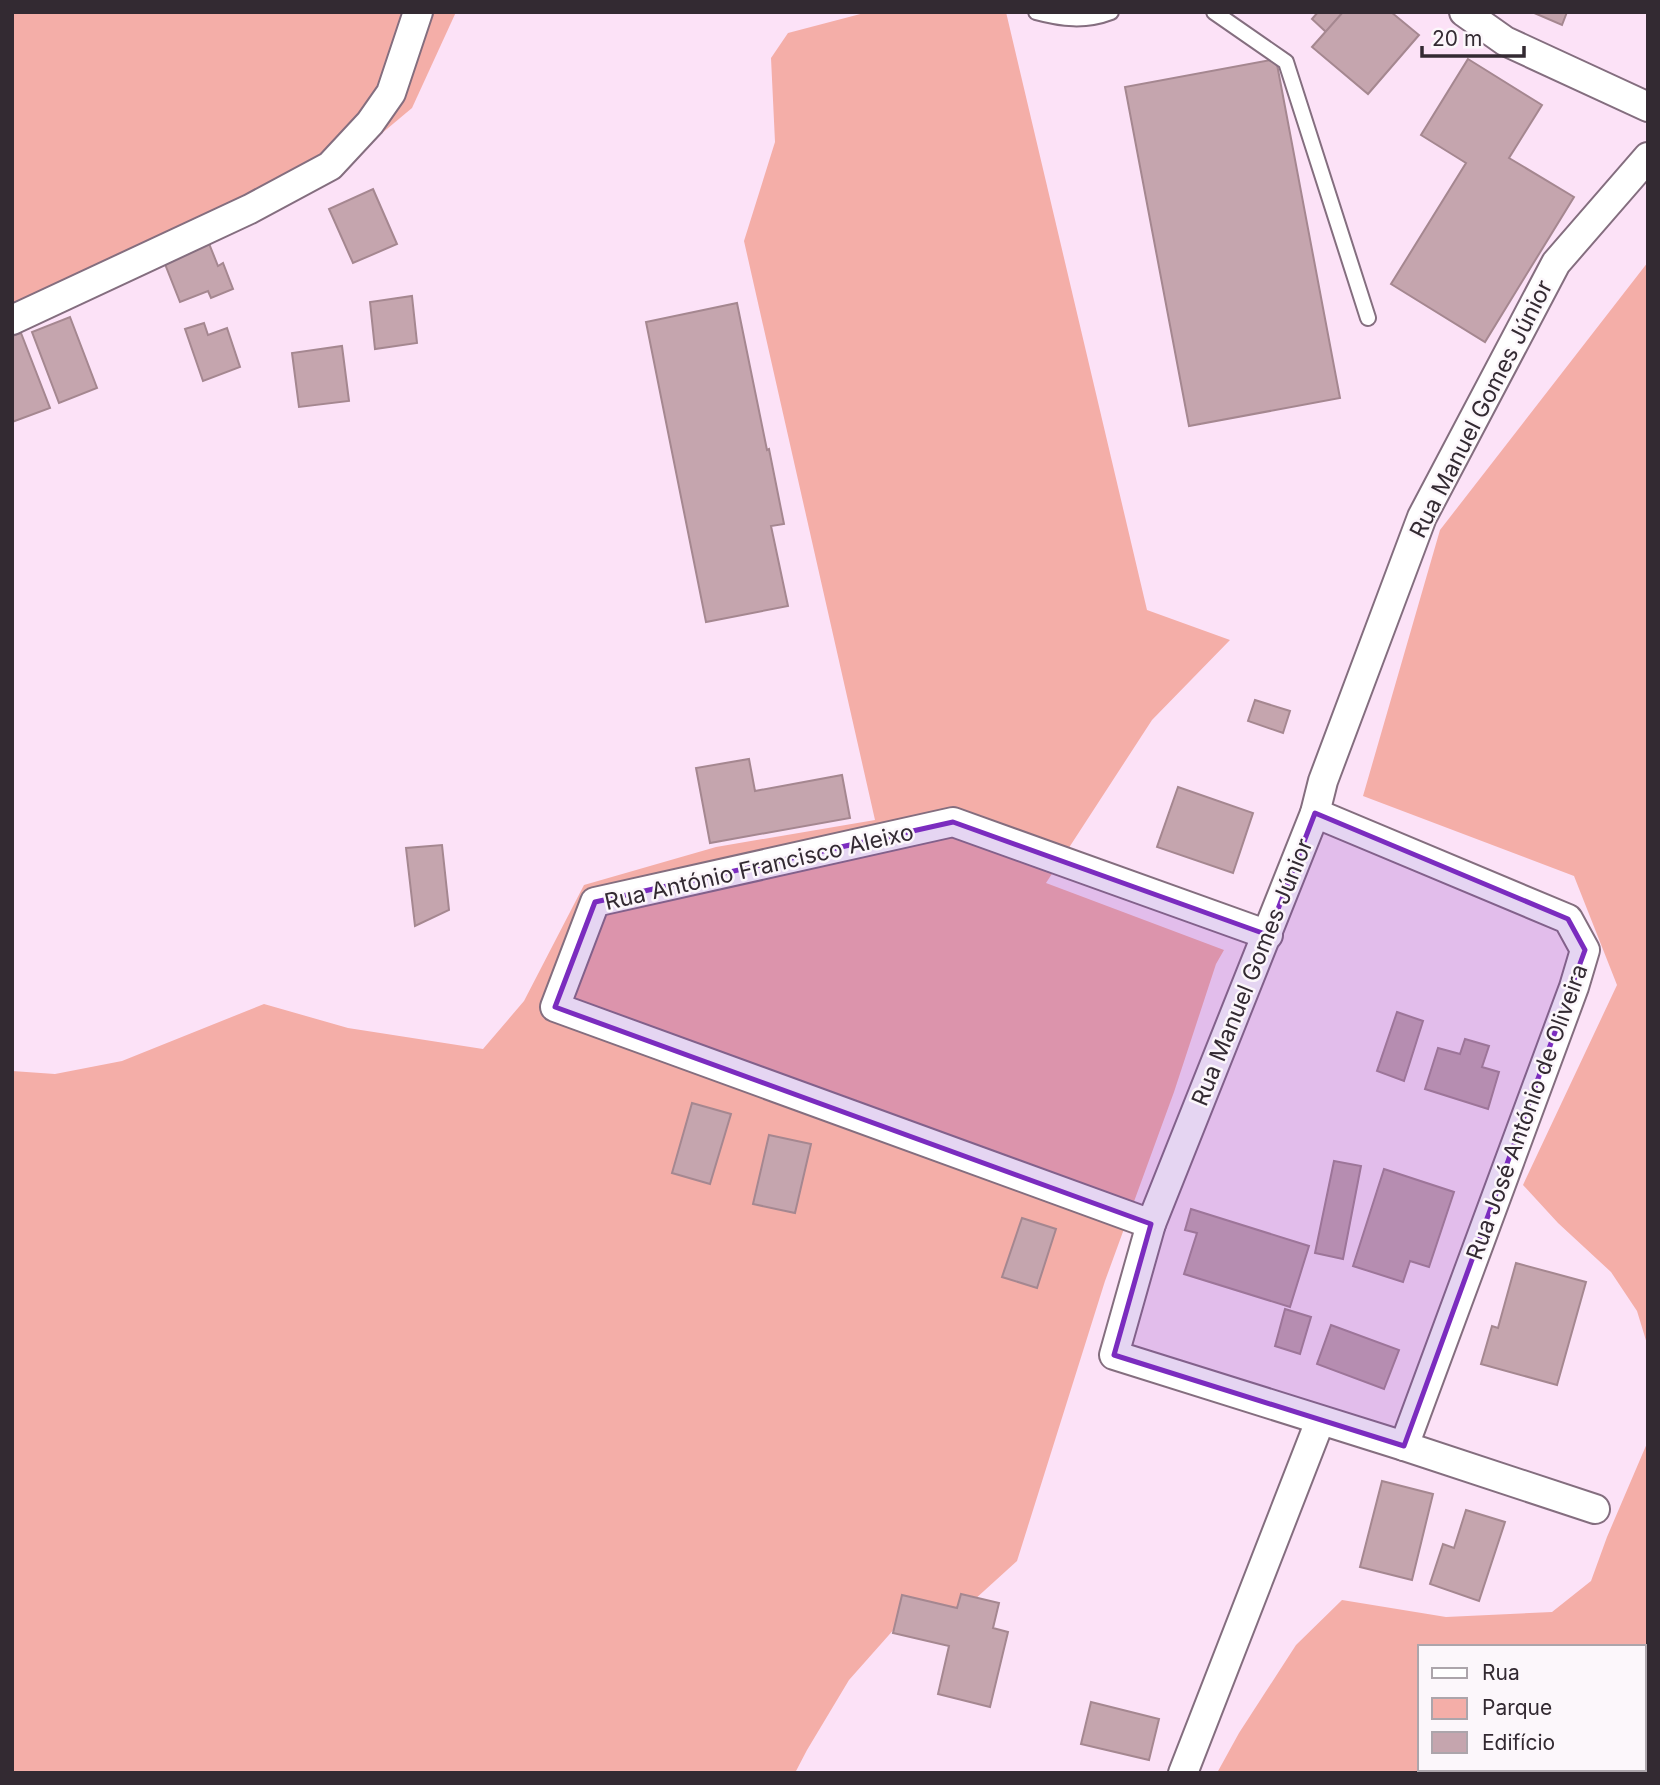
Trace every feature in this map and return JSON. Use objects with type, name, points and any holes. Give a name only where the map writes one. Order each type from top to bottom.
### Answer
[{"type":"street","points":[[12,320],[250,209],[330,166],[370,123],[391,93],[418,12]]},
{"type":"street","points":[[1464,12],[1505,41],[1648,107]]},
{"type":"street","name":"Rua Manuel Gomes Júnior","points":[[1595,1509],[1114,1355],[1151,1224],[1315,813],[1323,781],[1422,517],[1556,263],[1648,157]]},
{"type":"street","name":"Rua José António de Oliveira","points":[[1315,813],[1569,919],[1585,950],[1574,987],[1404,1446]]},
{"type":"street","name":"Rua António Francisco Aleixo","points":[[1151,1224],[555,1007],[596,902],[953,822],[1268,935]]},
{"type":"street","points":[[1183,1773],[1320,1421]]},
{"type":"lane","points":[[1036,12],[1062,19],[1081,20],[1111,12]]},
{"type":"lane","points":[[1214,12],[1286,62],[1368,318]]},
{"type":"highlighted area","points":[[1315,813],[1568,919],[1585,950],[1404,1446],[1114,1355],[1151,1224],[555,1007],[595,902],[953,822],[1268,935]]},
{"type":"green space","points":[[12,12],[456,12],[412,108],[369,144],[12,329]]},
{"type":"green space","points":[[868,12],[1006,12],[1147,610],[1230,640],[1152,720],[1046,883],[1224,950],[1216,964],[1174,1092],[1105,1281],[1017,1561],[963,1610],[904,1618],[849,1680],[795,1773],[12,1773],[12,1071],[55,1074],[122,1061],[264,1004],[348,1028],[483,1049],[524,1001],[584,885],[716,847],[875,820],[744,241],[775,142],[771,58],[788,33]]},
{"type":"green space","points":[[1648,262],[1648,1347],[1637,1311],[1611,1272],[1558,1223],[1523,1185],[1617,985],[1574,876],[1363,796],[1440,530]]},
{"type":"green space","points":[[1648,1441],[1648,1773],[1217,1773],[1239,1733],[1296,1645],[1342,1600],[1446,1617],[1552,1612],[1591,1581]]},
{"type":"building","points":[[1318,12],[1342,14],[1326,32],[1312,19]]},
{"type":"building","points":[[1343,12],[1391,12],[1419,35],[1368,94],[1312,47]]},
{"type":"building","points":[[1532,12],[1567,12],[1562,25]]},
{"type":"building","points":[[1276,59],[1340,398],[1189,426],[1125,87]]},
{"type":"building","points":[[1468,59],[1542,105],[1509,158],[1574,197],[1485,342],[1391,284],[1466,163],[1421,135]]},
{"type":"building","points":[[373,189],[397,244],[353,263],[329,209]]},
{"type":"building","points":[[208,241],[218,266],[223,263],[233,289],[211,298],[208,291],[180,302],[163,259]]},
{"type":"building","points":[[412,296],[417,343],[375,349],[370,302]]},
{"type":"building","points":[[737,303],[784,524],[771,526],[788,606],[706,622],[646,322]]},
{"type":"building","points":[[70,317],[97,388],[59,403],[32,332]]},
{"type":"building","points":[[204,323],[208,335],[227,328],[240,367],[203,381],[185,329]]},
{"type":"building","points":[[21,333],[50,408],[12,422],[12,336]]},
{"type":"building","points":[[342,346],[349,401],[299,407],[292,353]]},
{"type":"building","points":[[1255,700],[1290,711],[1283,733],[1248,721]]},
{"type":"building","points":[[749,759],[755,791],[842,775],[850,818],[710,843],[696,768]]},
{"type":"building","points":[[1178,787],[1253,813],[1233,873],[1157,847]]},
{"type":"building","points":[[442,845],[449,910],[415,926],[406,848]]},
{"type":"building","points":[[1397,1012],[1423,1021],[1404,1081],[1377,1071]]},
{"type":"building","points":[[1465,1039],[1489,1046],[1482,1067],[1499,1072],[1488,1109],[1425,1089],[1438,1048],[1460,1054]]},
{"type":"building","points":[[692,1103],[731,1114],[710,1184],[672,1173]]},
{"type":"building","points":[[769,1135],[811,1144],[795,1213],[753,1204]]},
{"type":"building","points":[[1334,1161],[1361,1166],[1343,1259],[1315,1253]]},
{"type":"building","points":[[1384,1169],[1454,1192],[1429,1267],[1410,1261],[1403,1282],[1353,1266]]},
{"type":"building","points":[[1191,1209],[1309,1246],[1290,1307],[1184,1274],[1197,1233],[1185,1230]]},
{"type":"building","points":[[1022,1218],[1056,1229],[1037,1288],[1002,1277]]},
{"type":"building","points":[[1516,1263],[1586,1282],[1557,1385],[1481,1364],[1492,1326],[1498,1328]]},
{"type":"building","points":[[1285,1309],[1311,1317],[1300,1354],[1275,1346]]},
{"type":"building","points":[[1331,1325],[1399,1350],[1384,1389],[1317,1364]]},
{"type":"building","points":[[1382,1481],[1433,1494],[1412,1580],[1360,1567]]},
{"type":"building","points":[[1466,1510],[1505,1522],[1479,1601],[1430,1584],[1443,1544],[1454,1548]]},
{"type":"building","points":[[961,1594],[999,1603],[993,1628],[1008,1632],[990,1707],[938,1694],[949,1646],[893,1633],[902,1595],[957,1608]]},
{"type":"building","points":[[1091,1702],[1159,1719],[1149,1760],[1081,1744]]}]
